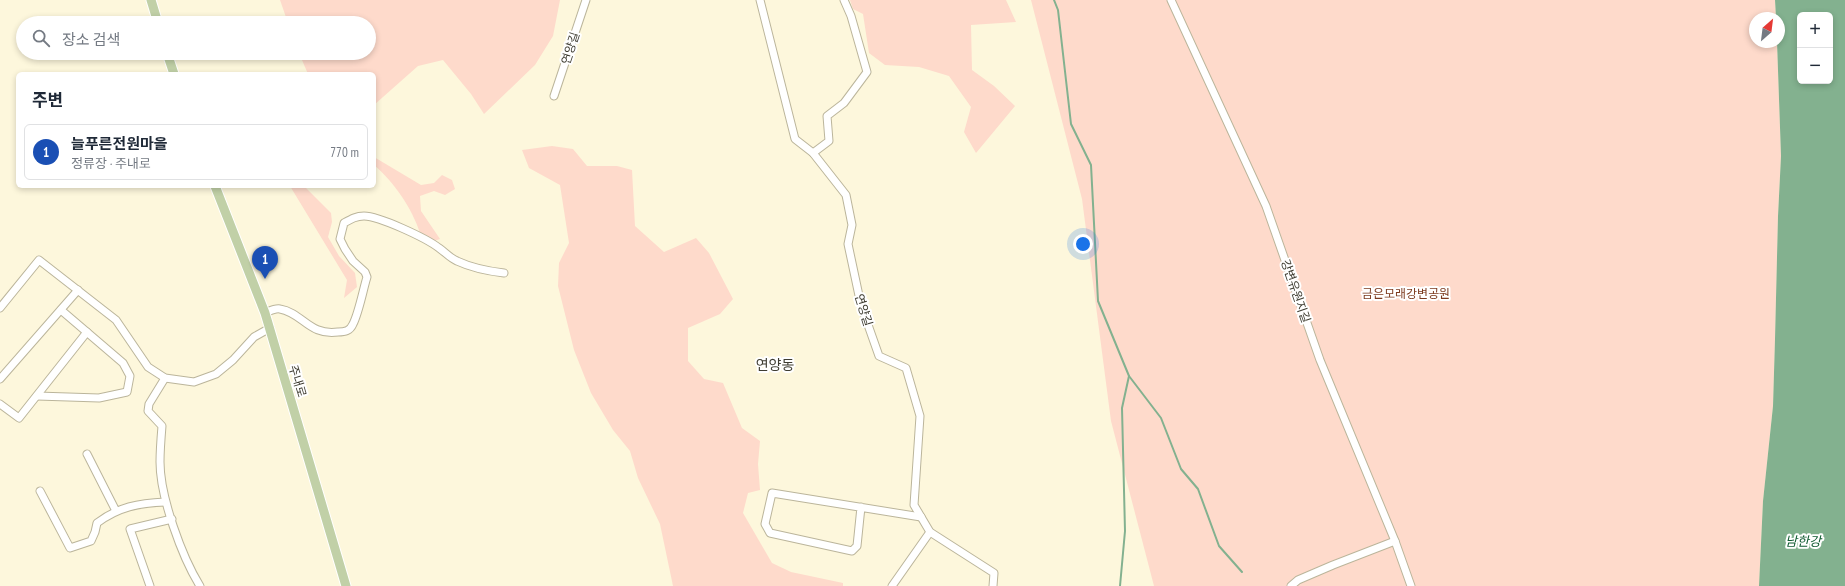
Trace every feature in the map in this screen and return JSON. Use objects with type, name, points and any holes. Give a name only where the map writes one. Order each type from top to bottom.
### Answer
[{"type":"main road","points":[[151,0],[156,16]]},
{"type":"main road","points":[[169,60],[173,72]]},
{"type":"main road","name":"주내로","points":[[217,188],[270,328],[346,586]]},
{"type":"street","name":"연양길","points":[[554,96],[586,0]]},
{"type":"street","name":"연양길","points":[[760,0],[795,139],[813,152],[846,195],[852,225],[848,244],[861,306],[879,356],[906,368],[920,416],[914,505],[930,532],[994,573],[993,586]]},
{"type":"street","points":[[813,152],[829,141],[827,116],[844,103],[867,72],[851,16],[844,0]]},
{"type":"street","name":"강변유원지길","points":[[1171,0],[1266,206],[1320,360],[1396,541],[1411,586]]},
{"type":"street","points":[[265,313],[278,308],[285,310],[312,328],[333,333],[347,331],[353,325],[367,277],[365,272],[345,249],[340,240],[344,223],[354,217],[365,216],[376,218],[416,234],[439,247],[454,260],[472,268],[504,273]]},
{"type":"street","points":[[0,308],[39,260],[116,320],[148,367],[166,378],[194,382],[216,374],[233,360],[254,337],[270,328]]},
{"type":"street","points":[[0,379],[78,290]]},
{"type":"street","points":[[37,396],[99,398],[127,392],[130,376],[123,363],[61,310]]},
{"type":"street","points":[[0,404],[19,418],[87,332]]},
{"type":"street","points":[[166,378],[149,404],[148,411],[162,426],[160,463],[165,502],[192,572],[200,586]]},
{"type":"street","points":[[87,454],[116,511]]},
{"type":"street","points":[[40,491],[70,548],[91,541],[95,532],[96,523],[116,511],[142,503],[165,502]]},
{"type":"street","points":[[861,507],[857,546],[852,551],[770,534],[765,524],[772,493],[861,507],[921,517]]},
{"type":"street","points":[[150,586],[130,529],[172,519]]},
{"type":"street","points":[[892,586],[930,532]]},
{"type":"street","points":[[1291,586],[1298,580],[1396,541]]},
{"type":"green space","points":[[280,0],[560,0],[553,36],[535,65],[484,114],[471,94],[443,60],[418,66],[376,103],[376,72],[307,72],[302,60],[376,60],[376,16],[286,16]]},
{"type":"green space","points":[[850,0],[1006,0],[1016,22],[971,25],[972,70],[994,86],[1015,106],[976,153],[964,132],[971,107],[949,76],[919,67],[885,65],[869,53],[863,14],[853,9]]},
{"type":"green space","name":"금은모래강변공원","points":[[1031,0],[1775,0],[1776,12],[1749,12],[1749,48],[1777,48],[1781,156],[1773,406],[1763,501],[1759,586],[1154,586],[1111,421],[1082,199]]},
{"type":"green space","points":[[552,146],[573,149],[587,166],[617,166],[632,170],[635,226],[664,252],[696,238],[709,253],[733,299],[720,314],[688,328],[688,361],[704,379],[723,383],[742,428],[760,441],[758,464],[760,490],[748,493],[743,513],[772,563],[791,572],[843,583],[843,586],[673,586],[660,524],[638,478],[630,451],[613,430],[591,393],[574,350],[558,286],[559,263],[569,243],[560,185],[529,168],[522,150]]},
{"type":"green space","points":[[376,158],[421,185],[434,183],[442,175],[452,180],[455,189],[445,195],[434,191],[420,196],[421,211],[440,239],[434,241],[420,233],[417,224],[402,196],[376,167]]},
{"type":"green space","points":[[291,188],[306,188],[331,213],[332,222],[328,237],[339,256],[355,273],[357,287],[344,298],[347,280]]},
{"type":"water","name":"남한강","points":[[1775,0],[1845,0],[1845,586],[1759,586],[1763,501],[1773,406],[1781,156],[1777,48],[1785,48],[1785,12],[1776,12]]},
{"type":"waterway","points":[[1054,0],[1058,10],[1071,124],[1091,165],[1098,301],[1129,376],[1161,418],[1181,469],[1198,489],[1219,546],[1242,572]]},
{"type":"waterway","points":[[1120,586],[1125,531],[1122,408],[1129,376]]},
{"type":"place","name":"늘푸른전원마을","points":[[265,279]]},
{"type":"district","name":"연양동","points":[[775,365]]}]
